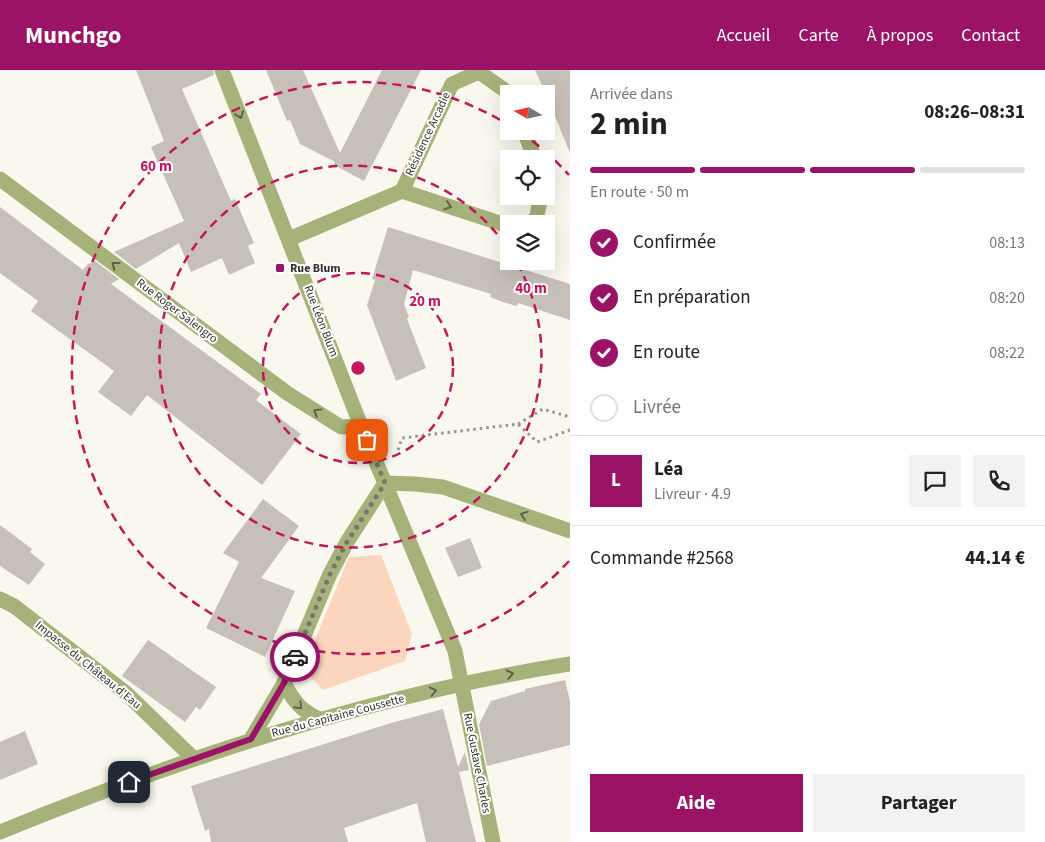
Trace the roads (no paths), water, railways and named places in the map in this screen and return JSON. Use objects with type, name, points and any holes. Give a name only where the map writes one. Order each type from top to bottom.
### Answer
[{"type":"street","name":"Rue Léon Blum","points":[[222,70],[361,426],[455,650],[462,684]]},
{"type":"street","name":"Résidence Arcadie","points":[[402,191],[452,84],[479,72],[500,87]]},
{"type":"street","name":"Rue Roger Salengro","points":[[0,179],[287,393],[341,427],[361,426]]},
{"type":"street","name":"Résidence Arcadie","points":[[289,239],[402,191],[500,223]]},
{"type":"street","points":[[251,739],[284,683],[334,566],[385,483],[443,487],[570,531]]},
{"type":"street","name":"Impasse du Château d'Eau","points":[[0,599],[14,606],[126,692],[193,758]]},
{"type":"street","name":"Rue du Capitaine Coussette","points":[[0,832],[193,758],[251,739],[462,684],[570,664]]},
{"type":"street","points":[[284,683],[294,702],[306,714],[322,720]]},
{"type":"street","name":"Rue Gustave Charles","points":[[462,684],[493,842]]},
{"type":"place","name":"Rue Blum","points":[[280,268]]}]
